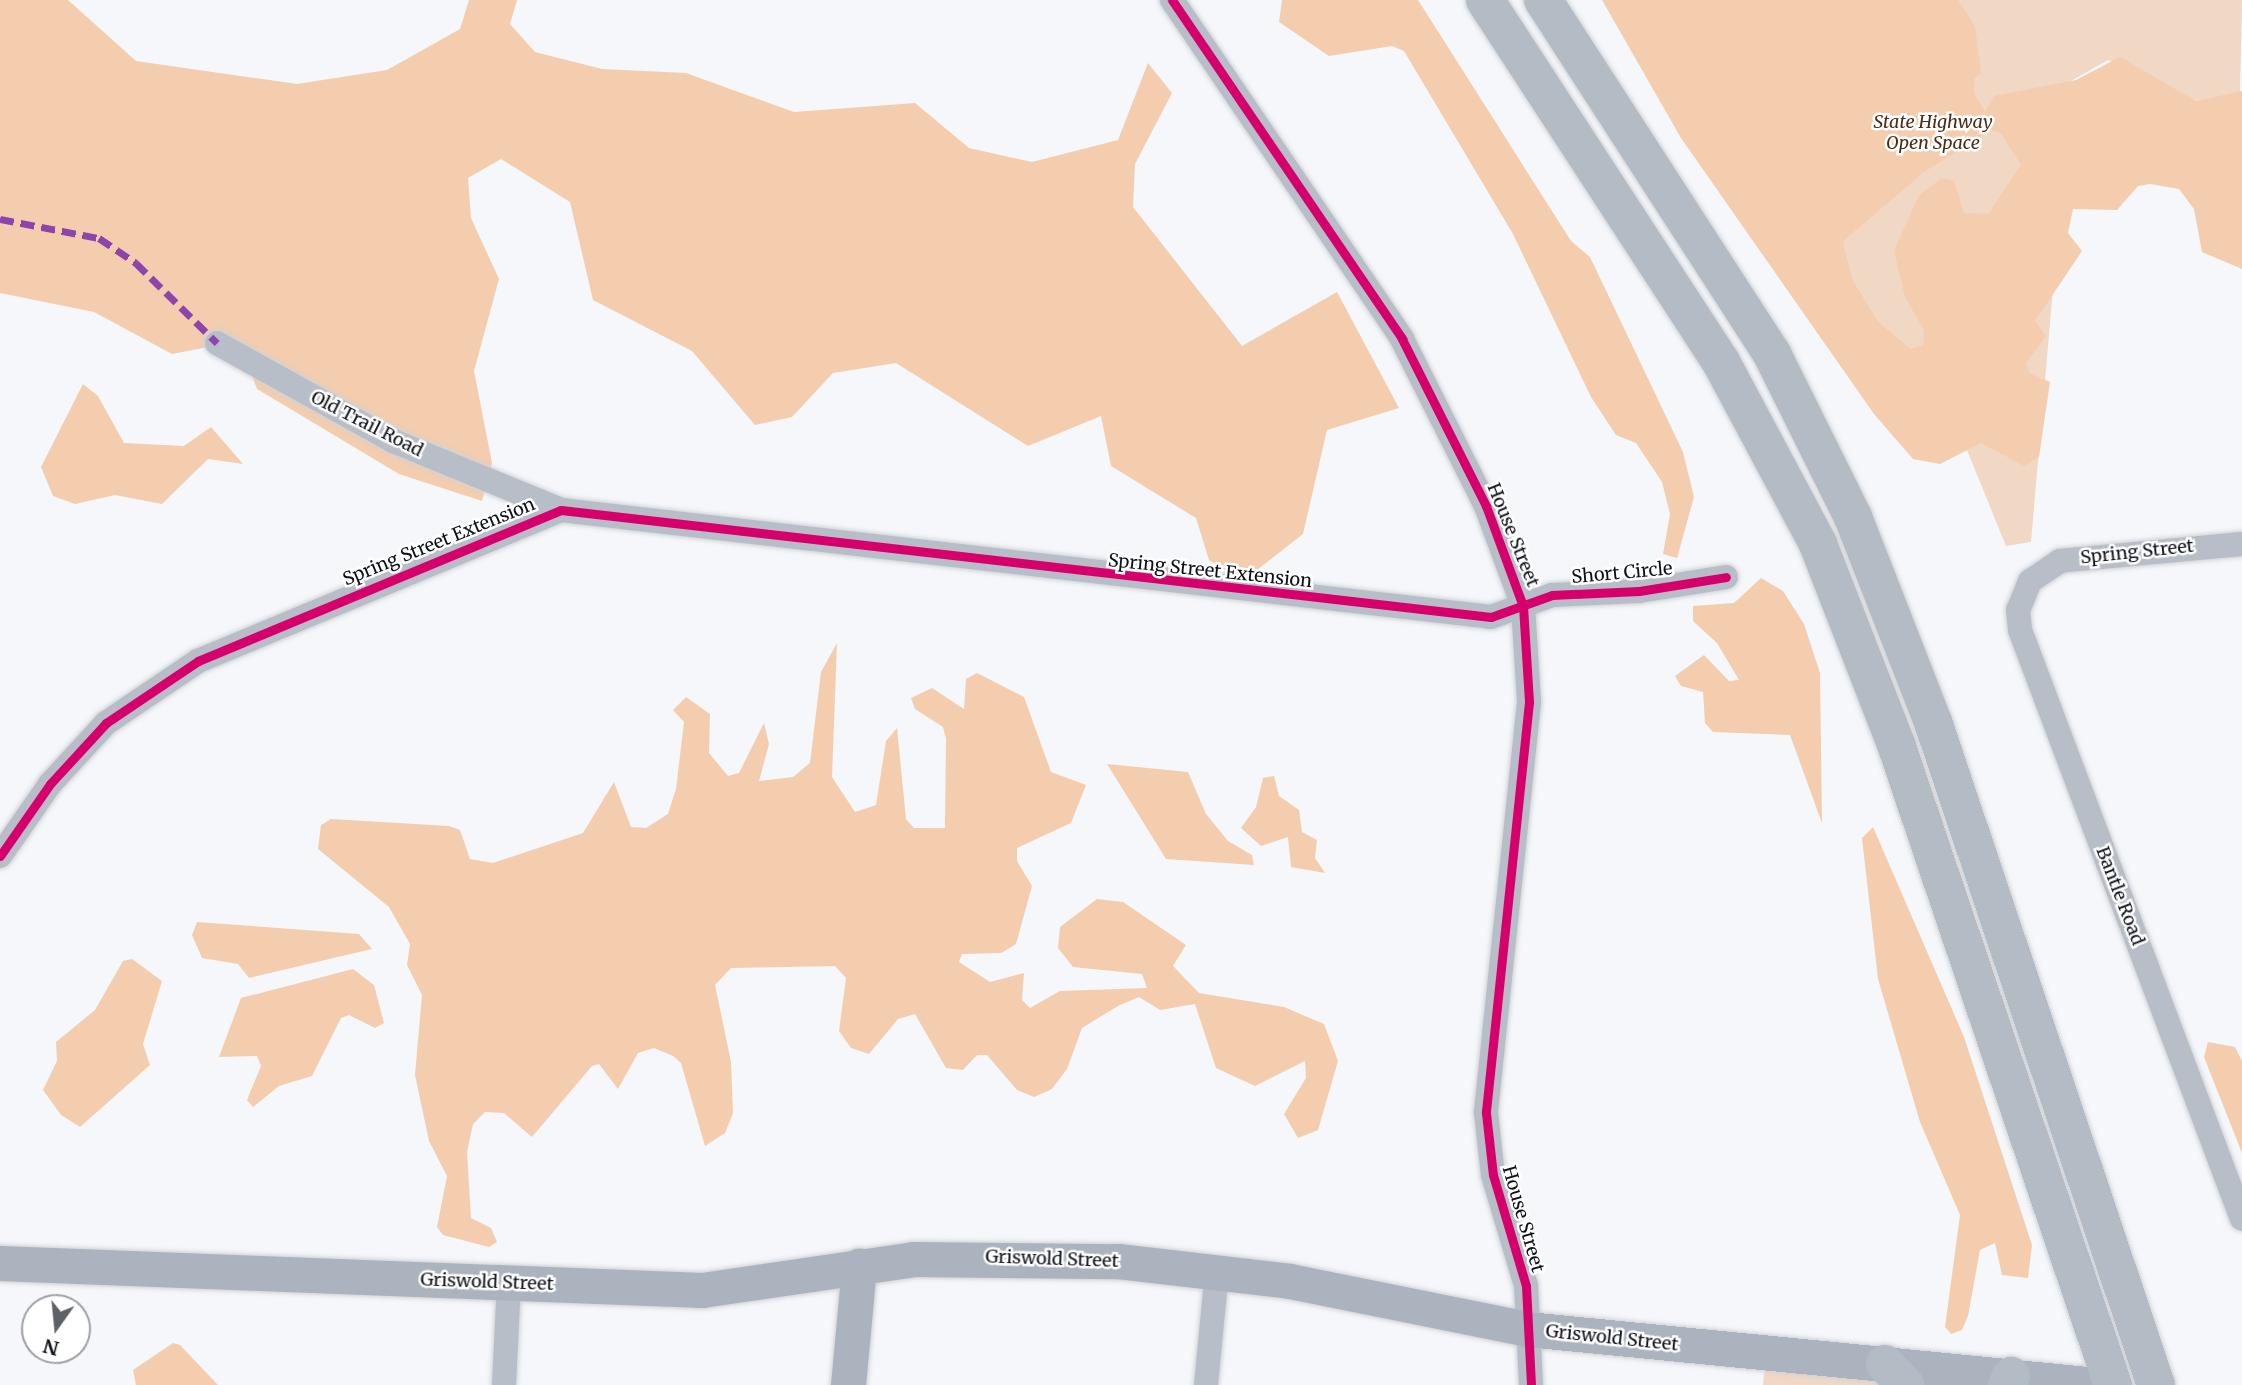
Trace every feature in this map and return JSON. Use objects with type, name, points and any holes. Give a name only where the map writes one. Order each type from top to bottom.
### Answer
[{"type":"highway","points":[[1485,0],[1727,371],[1818,544],[1896,744],[2106,1379]]},
{"type":"highway","points":[[1543,0],[1772,354],[1853,517],[1933,722],[2154,1378]]},
{"type":"main road","name":"Griswold Street","points":[[0,1263],[713,1290],[859,1266],[985,1256],[1217,1270],[1530,1330],[1895,1375],[2009,1381],[2106,1379]]},
{"type":"main road","points":[[848,1385],[859,1266]]},
{"type":"street","name":"House Street","points":[[1172,0],[1406,346],[1482,498],[1523,606],[1530,683],[1486,1113],[1493,1175],[1522,1268],[1530,1330],[1531,1385]]},
{"type":"street","name":"Old Trail Road","points":[[217,342],[393,442],[561,510]]},
{"type":"street","name":"Spring Street Extension","points":[[0,856],[50,783],[106,723],[198,661],[561,510],[1476,616],[1523,606]]},
{"type":"street","name":"Spring Street","points":[[2036,575],[2060,561],[2100,555],[2242,544]]},
{"type":"street","name":"Bantle Road","points":[[2036,575],[2021,598],[2020,630],[2242,1219]]},
{"type":"street","name":"Short Circle","points":[[1523,606],[1552,595],[1639,591],[1726,577]]},
{"type":"street","points":[[1206,1385],[1217,1270]]},
{"type":"street","points":[[504,1385],[509,1283]]},
{"type":"green space","points":[[0,0],[68,0],[136,61],[297,84],[387,70],[460,29],[469,0],[517,0],[510,24],[535,52],[602,69],[686,73],[794,112],[915,103],[969,148],[1032,162],[1118,140],[1148,63],[1172,93],[1135,164],[1133,207],[1242,346],[1337,292],[1399,408],[1327,430],[1303,534],[1243,581],[1209,560],[1196,518],[1111,466],[1101,416],[1028,446],[896,363],[833,373],[792,417],[755,425],[692,351],[593,300],[570,202],[501,159],[468,178],[471,218],[499,279],[474,371],[492,463],[482,501],[399,474],[257,389],[239,341],[172,354],[94,312],[0,293]]},
{"type":"green space","points":[[1282,0],[1418,0],[1571,241],[1590,257],[1683,452],[1694,497],[1677,558],[1663,554],[1670,514],[1662,482],[1636,443],[1616,435],[1591,397],[1513,234],[1404,51],[1392,46],[1329,56],[1279,22]]},
{"type":"green space","points":[[1602,0],[1958,0],[1975,26],[1981,73],[1974,79],[1974,93],[1985,112],[1994,96],[2076,80],[2120,57],[2196,101],[2242,91],[2242,269],[2202,252],[2194,209],[2179,189],[2150,184],[2138,186],[2117,210],[2073,209],[2068,233],[2082,251],[2035,321],[2046,336],[2026,363],[2029,373],[2050,382],[2039,457],[2024,466],[1981,443],[1940,464],[1913,459],[1874,414],[1681,138]],"holes":[[[1991,130],[2001,133],[2021,165],[1988,214],[1964,213],[1954,181],[1942,178],[1919,195],[1894,251],[1905,297],[1924,330],[1923,345],[1911,349],[1878,321],[1853,280],[1843,241],[1924,172]]]},
{"type":"green space","name":"State Highway Open Space","points":[[1688,0],[2242,0],[2240,93],[2196,101],[2108,60],[2071,81],[2031,542],[2006,546],[1945,396],[1911,349],[1878,321],[1853,280],[1843,241]]},
{"type":"green space","points":[[83,384],[98,396],[124,443],[184,446],[211,427],[243,464],[208,459],[162,504],[115,495],[75,504],[53,496],[41,467]]},
{"type":"green space","points":[[1761,578],[1783,591],[1804,624],[1820,673],[1822,823],[1790,735],[1713,732],[1705,723],[1703,692],[1681,686],[1675,676],[1704,655],[1729,681],[1739,680],[1717,643],[1693,621],[1693,606],[1734,603]]},
{"type":"green space","points":[[837,643],[832,777],[855,812],[876,805],[886,741],[897,728],[906,819],[914,828],[945,828],[946,739],[943,727],[915,709],[911,698],[932,688],[964,709],[966,679],[977,673],[1024,697],[1051,772],[1086,785],[1071,823],[1017,848],[1017,861],[1032,886],[1016,944],[1001,953],[962,954],[959,962],[990,982],[1024,973],[1022,1000],[1030,1008],[1060,991],[1147,988],[1142,974],[1073,967],[1058,948],[1060,927],[1097,899],[1123,902],[1186,945],[1173,966],[1199,993],[1284,1007],[1324,1024],[1338,1061],[1318,1130],[1298,1138],[1284,1114],[1306,1078],[1305,1061],[1255,1086],[1216,1068],[1195,1004],[1160,1010],[1139,997],[1118,1006],[1082,1028],[1067,1069],[1052,1089],[1034,1097],[1017,1090],[987,1055],[977,1055],[963,1070],[946,1068],[915,1014],[898,1019],[869,1054],[851,1048],[839,1031],[846,978],[835,966],[731,968],[715,985],[731,1062],[733,1113],[725,1133],[705,1146],[681,1063],[673,1056],[654,1048],[638,1053],[618,1089],[599,1064],[592,1066],[532,1137],[504,1113],[485,1112],[473,1124],[467,1152],[471,1218],[491,1228],[497,1242],[489,1247],[443,1235],[437,1227],[447,1176],[429,1141],[415,1075],[422,995],[407,965],[410,944],[389,907],[318,849],[321,825],[331,819],[449,826],[460,830],[470,859],[493,863],[583,833],[614,782],[631,827],[646,828],[668,814],[676,789],[684,722],[673,710],[686,697],[710,714],[709,753],[728,776],[739,773],[764,723],[769,744],[759,781],[793,777],[810,763],[821,672]]},
{"type":"green space","points":[[1107,764],[1188,772],[1206,814],[1228,841],[1252,855],[1254,865],[1166,859]]},
{"type":"green space","points":[[1274,776],[1279,796],[1299,810],[1302,832],[1317,840],[1315,858],[1325,873],[1291,867],[1288,837],[1261,846],[1241,828],[1256,807],[1263,778]]},
{"type":"green space","points":[[1873,827],[1964,1037],[2032,1245],[2028,1278],[2002,1275],[1995,1243],[1980,1250],[1968,1316],[1962,1330],[1951,1334],[1945,1327],[1960,1215],[1920,1122],[1878,979],[1862,838]]},
{"type":"green space","points":[[197,922],[359,934],[372,949],[249,978],[238,964],[202,958],[192,935]]},
{"type":"green space","points":[[132,959],[162,981],[143,1044],[150,1065],[80,1127],[61,1115],[43,1090],[57,1061],[56,1042],[95,1010],[123,961]]},
{"type":"green space","points":[[353,969],[374,985],[384,1023],[375,1028],[349,1015],[341,1018],[312,1076],[279,1086],[253,1107],[247,1100],[261,1066],[257,1056],[219,1057],[241,998]]},
{"type":"green space","points":[[2208,1042],[2235,1047],[2242,1061],[2242,1153],[2204,1057]]},
{"type":"green space","points":[[173,1343],[180,1345],[218,1385],[136,1385],[133,1370]]},
{"type":"green space","points":[[1765,1363],[1882,1374],[1893,1385],[1763,1385]]},
{"type":"marked path","points":[[0,219],[99,238],[136,263],[217,343]]},
{"type":"cycle path","points":[[1172,0],[1402,339],[1486,506],[1523,606],[1529,702],[1486,1113],[1493,1175],[1526,1286],[1531,1385]]},
{"type":"cycle path","points":[[0,856],[50,784],[106,723],[198,661],[561,510],[1491,617],[1552,595],[1639,591],[1726,577]]}]
